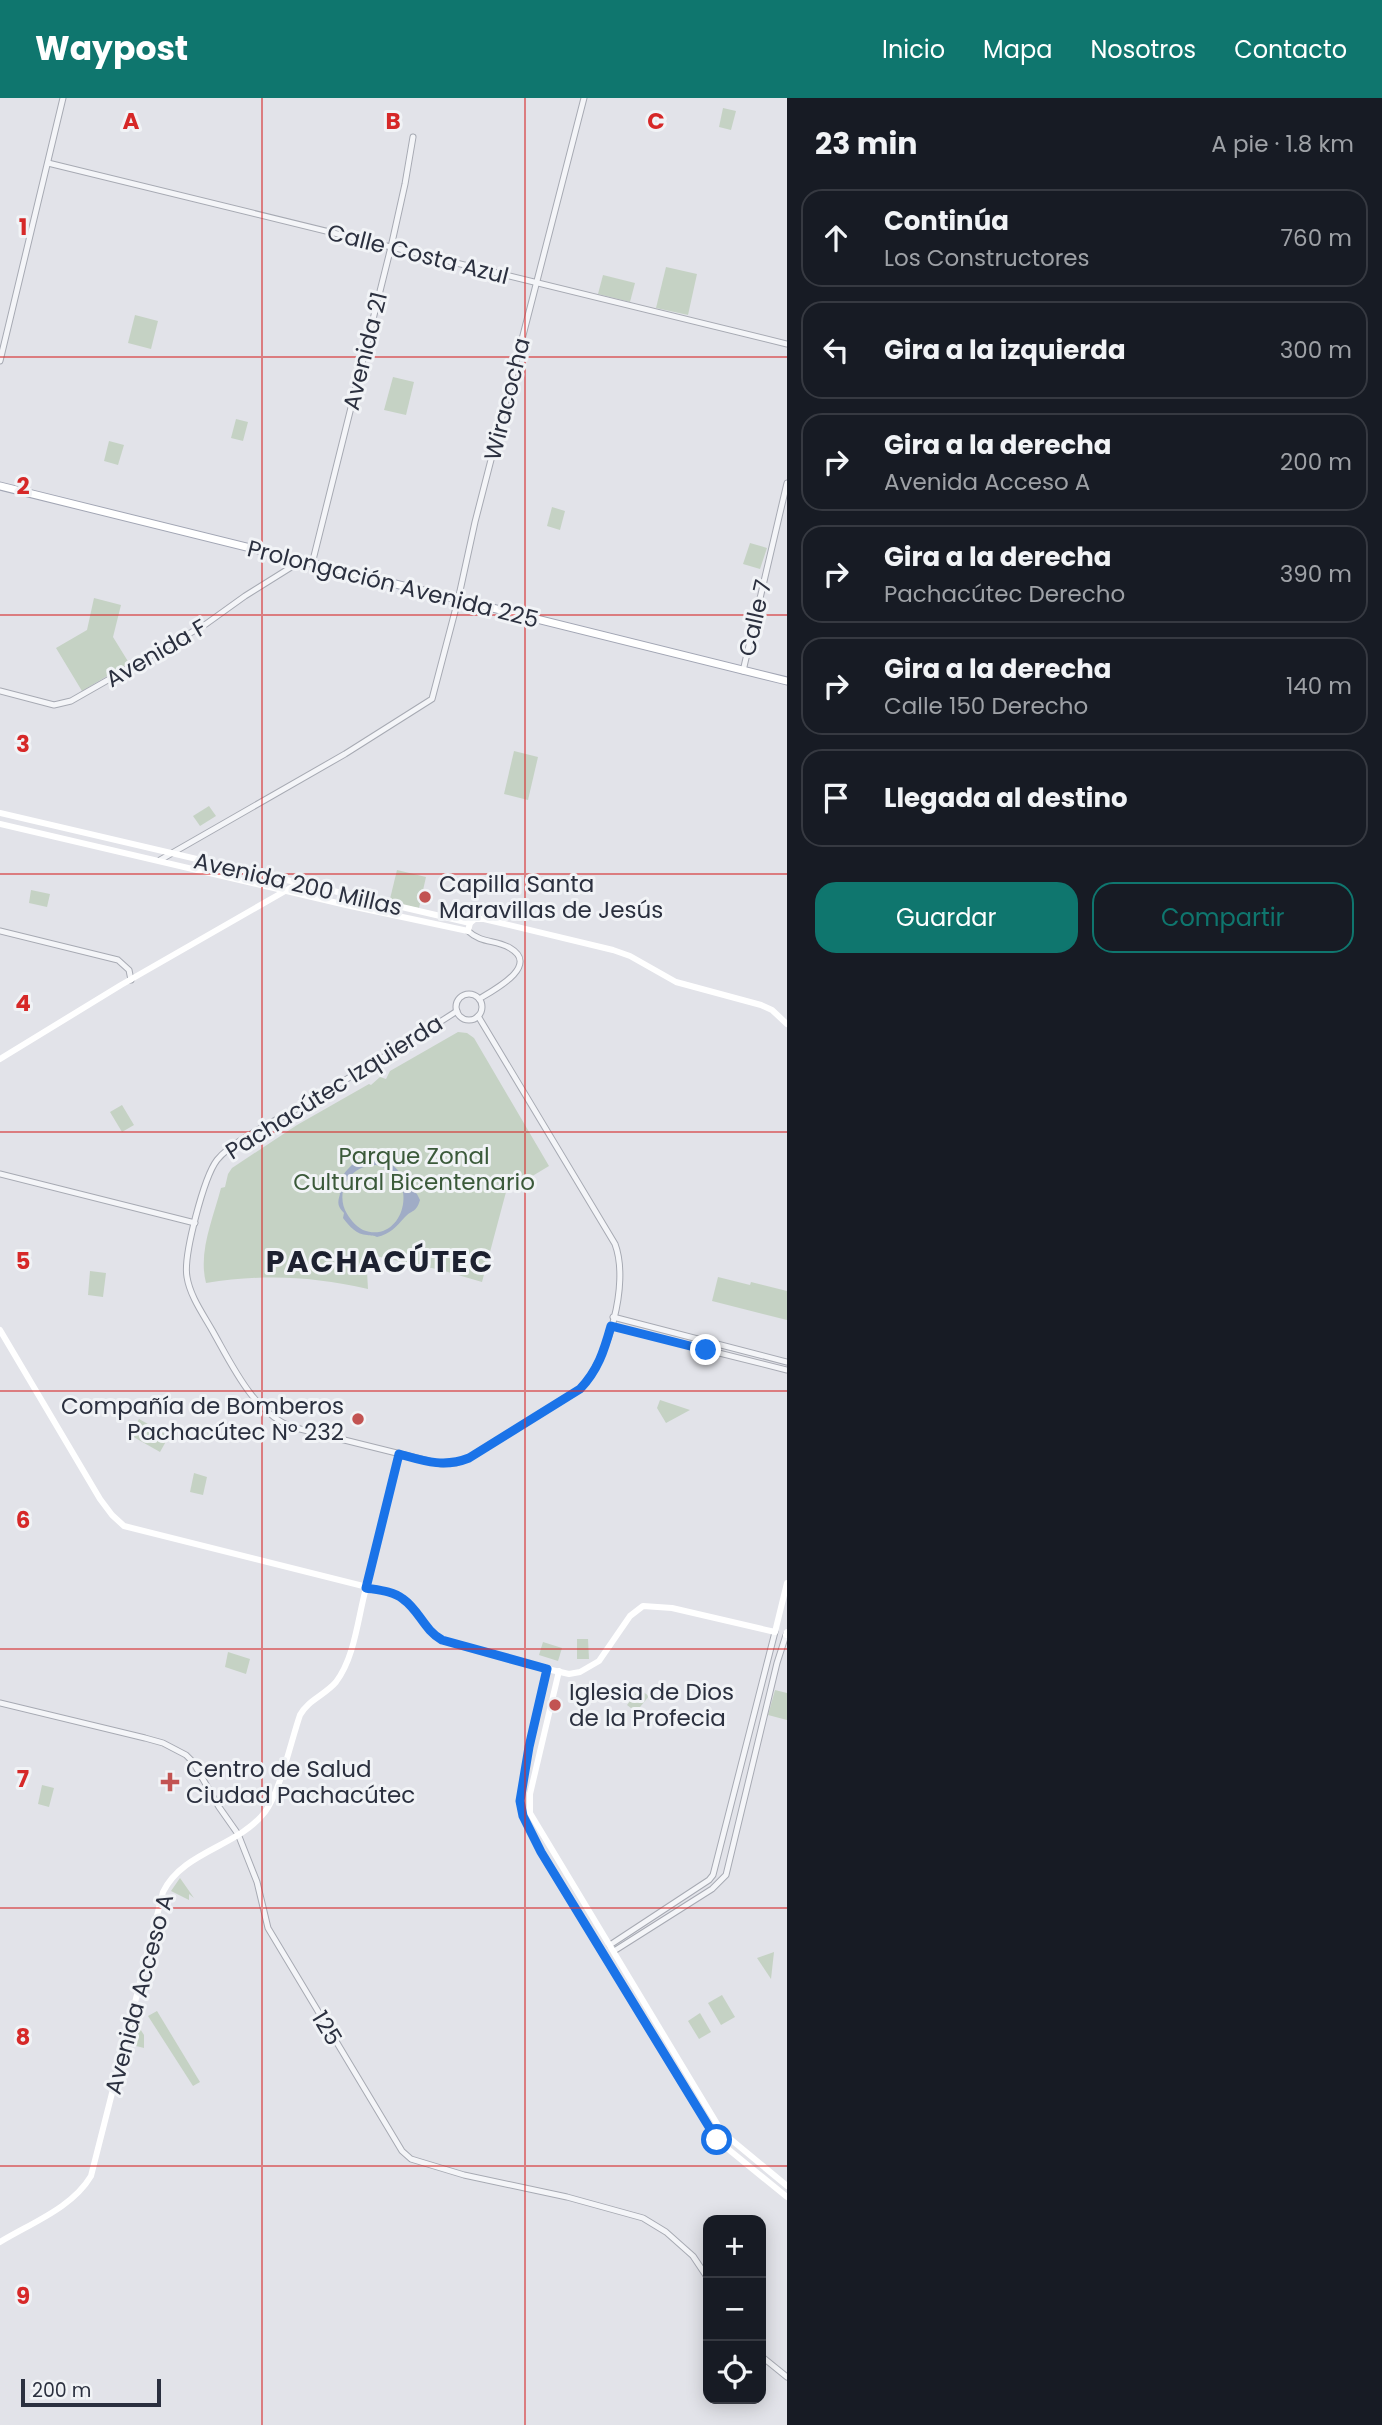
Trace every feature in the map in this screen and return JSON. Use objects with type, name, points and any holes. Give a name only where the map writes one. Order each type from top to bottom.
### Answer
[{"type":"main road","name":"Prolongación Avenida 225","points":[[0,486],[787,681]]},
{"type":"main road","name":"Avenida 200 Millas","points":[[0,813],[470,923],[475,919],[484,919],[612,950],[630,956],[676,982],[761,1005],[787,1024]]},
{"type":"main road","name":"Avenida 200 Millas","points":[[0,824],[468,932]]},
{"type":"main road","points":[[0,1059],[131,979],[299,883]]},
{"type":"main road","points":[[468,932],[470,923]]},
{"type":"main road","points":[[0,1330],[100,1499],[124,1526],[395,1594],[404,1599],[428,1629],[442,1640],[569,1674],[580,1672],[599,1661],[630,1616],[643,1606],[672,1608],[775,1632],[787,1583]]},
{"type":"main road","name":"Avenida Acceso A","points":[[0,2242],[65,2204],[81,2190],[95,2167],[129,2020],[163,1892],[180,1870],[239,1834],[263,1814],[270,1803],[302,1710],[332,1686],[341,1673],[350,1652],[366,1588]]},
{"type":"main road","points":[[547,1669],[525,1769],[520,1801],[523,1816],[541,1852],[710,2131],[717,2140],[787,2197]]},
{"type":"main road","points":[[559,1671],[532,1782],[529,1807],[550,1847],[722,2132],[787,2186]]},
{"type":"street","points":[[0,361],[63,98]]},
{"type":"street","name":"Wiracocha","points":[[170,854],[345,754],[432,699],[584,98]]},
{"type":"street","name":"Avenida 21","points":[[312,564],[391,247],[413,137]]},
{"type":"street","name":"Calle Costa Azul","points":[[48,163],[787,344]]},
{"type":"street","name":"Calle 7","points":[[743,671],[787,483]]},
{"type":"street","name":"Avenida F","points":[[0,691],[54,705],[71,702],[206,624],[301,561]]},
{"type":"street","points":[[160,860],[170,854]]},
{"type":"street","points":[[0,931],[118,960],[129,970],[131,979]]},
{"type":"street","points":[[468,932],[477,939],[511,948],[519,962],[514,976],[479,999]]},
{"type":"street","points":[[474,995],[479,999],[482,1008],[472,1020],[465,1019],[457,1011],[457,1003],[464,996],[474,995]]},
{"type":"street","name":"Pachacútec Izquierda","points":[[457,1011],[404,1046],[227,1151],[212,1167],[186,1259],[187,1278],[194,1298],[224,1351],[254,1396],[273,1418],[292,1427],[441,1464],[456,1463],[469,1458],[580,1389],[590,1379],[601,1360],[621,1283],[620,1262],[615,1244],[478,1016]]},
{"type":"street","points":[[0,1174],[195,1223]]},
{"type":"street","points":[[613,1317],[787,1362]]},
{"type":"street","points":[[611,1326],[787,1370]]},
{"type":"street","name":"Avenida Acceso A","points":[[366,1588],[399,1454]]},
{"type":"street","points":[[612,1948],[713,1875],[775,1632]]},
{"type":"street","points":[[612,1948],[712,1889],[726,1875],[777,1663],[787,1633]]},
{"type":"street","name":"125","points":[[0,1703],[145,1738],[181,1751],[193,1762],[219,1807],[239,1834],[257,1882],[268,1928],[402,2151],[411,2159],[464,2175],[567,2197],[643,2218],[666,2232],[693,2256],[705,2271],[706,2278]]},
{"type":"street","points":[[766,2360],[787,2376]]},
{"type":"green space","points":[[723,108],[736,111],[731,130],[719,127]]},
{"type":"green space","points":[[666,267],[697,274],[688,315],[656,308]]},
{"type":"green space","points":[[603,275],[635,283],[630,302],[598,294]]},
{"type":"green space","points":[[135,315],[158,321],[151,349],[128,343]]},
{"type":"green space","points":[[393,377],[414,382],[406,415],[384,410]]},
{"type":"green space","points":[[236,419],[248,422],[243,441],[231,438]]},
{"type":"green space","points":[[109,441],[124,445],[118,465],[104,461]]},
{"type":"green space","points":[[552,507],[565,511],[560,530],[547,526]]},
{"type":"green space","points":[[750,543],[767,548],[760,569],[743,564]]},
{"type":"green space","points":[[94,598],[121,605],[113,637],[129,663],[82,691],[56,648],[87,630]]},
{"type":"green space","points":[[514,751],[538,757],[528,800],[504,794]]},
{"type":"green space","points":[[209,806],[216,816],[200,826],[193,816]]},
{"type":"green space","points":[[397,870],[426,877],[419,908],[389,903]]},
{"type":"green space","points":[[31,890],[50,894],[47,907],[29,903]]},
{"type":"green space","name":"Parque Zonal Cultural Bicentenario","points":[[458,1032],[467,1033],[474,1038],[549,1166],[506,1192],[482,1282],[366,1254],[368,1289],[327,1281],[287,1278],[248,1278],[206,1283],[205,1247],[221,1188],[225,1187],[232,1168],[297,1125],[371,1085],[380,1077],[386,1079],[390,1071]]},
{"type":"green space","points":[[122,1105],[134,1125],[122,1132],[110,1112]]},
{"type":"green space","points":[[90,1271],[106,1273],[103,1297],[88,1295]]},
{"type":"green space","points":[[718,1277],[787,1291],[787,1320],[712,1301]]},
{"type":"green space","points":[[660,1400],[690,1410],[666,1423],[657,1408]]},
{"type":"green space","points":[[139,1419],[169,1436],[160,1452],[130,1435]]},
{"type":"green space","points":[[194,1473],[207,1477],[203,1495],[190,1492]]},
{"type":"green space","points":[[577,1639],[588,1639],[589,1659],[577,1659]]},
{"type":"green space","points":[[543,1642],[562,1648],[558,1661],[539,1655]]},
{"type":"green space","points":[[228,1652],[250,1659],[246,1674],[225,1667]]},
{"type":"green space","points":[[639,1689],[649,1696],[636,1712],[627,1705]]},
{"type":"green space","points":[[775,1690],[787,1693],[787,1720],[768,1715]]},
{"type":"green space","points":[[42,1785],[54,1788],[49,1807],[38,1804]]},
{"type":"green space","points":[[180,1878],[194,1898],[189,1894],[189,1900],[171,1891]]},
{"type":"green space","points":[[774,1952],[771,1979],[757,1958]]},
{"type":"green space","points":[[722,1995],[735,2017],[721,2025],[708,2003]]},
{"type":"green space","points":[[157,2011],[200,2082],[193,2086],[148,2016]]},
{"type":"green space","points":[[700,2013],[711,2032],[699,2039],[688,2021]]},
{"type":"green space","points":[[133,2023],[137,2024],[144,2035],[144,2048],[128,2044]]},
{"type":"water","points":[[372,1158],[390,1164],[401,1175],[404,1185],[417,1194],[420,1200],[416,1209],[392,1230],[377,1237],[363,1235],[354,1230],[343,1218],[344,1213],[339,1205],[342,1177],[354,1163],[359,1164],[361,1160]],"holes":[[[376,1165],[391,1171],[400,1182],[403,1194],[398,1219],[389,1228],[377,1232],[363,1230],[352,1222],[345,1210],[343,1193],[348,1179],[353,1173],[367,1166]]]},
{"type":"place","name":"Capilla Santa Maravillas de Jesús","points":[[425,897]]},
{"type":"place","name":"Compañía de Bomberos Pachacútec Nº 232","points":[[358,1419]]},
{"type":"place","name":"Iglesia de Dios de la Profecia","points":[[555,1705]]},
{"type":"place","name":"Centro de Salud Ciudad Pachacútec","points":[[170,1782]]},
{"type":"district","name":"PACHACÚTEC","points":[[380,1262]]},
{"type":"route","points":[[706,1350],[611,1326],[601,1360],[590,1379],[580,1389],[469,1458],[456,1463],[441,1464],[399,1454],[366,1588],[395,1594],[404,1599],[428,1629],[442,1640],[547,1669],[529,1747],[520,1811],[541,1852],[717,2140]]}]
